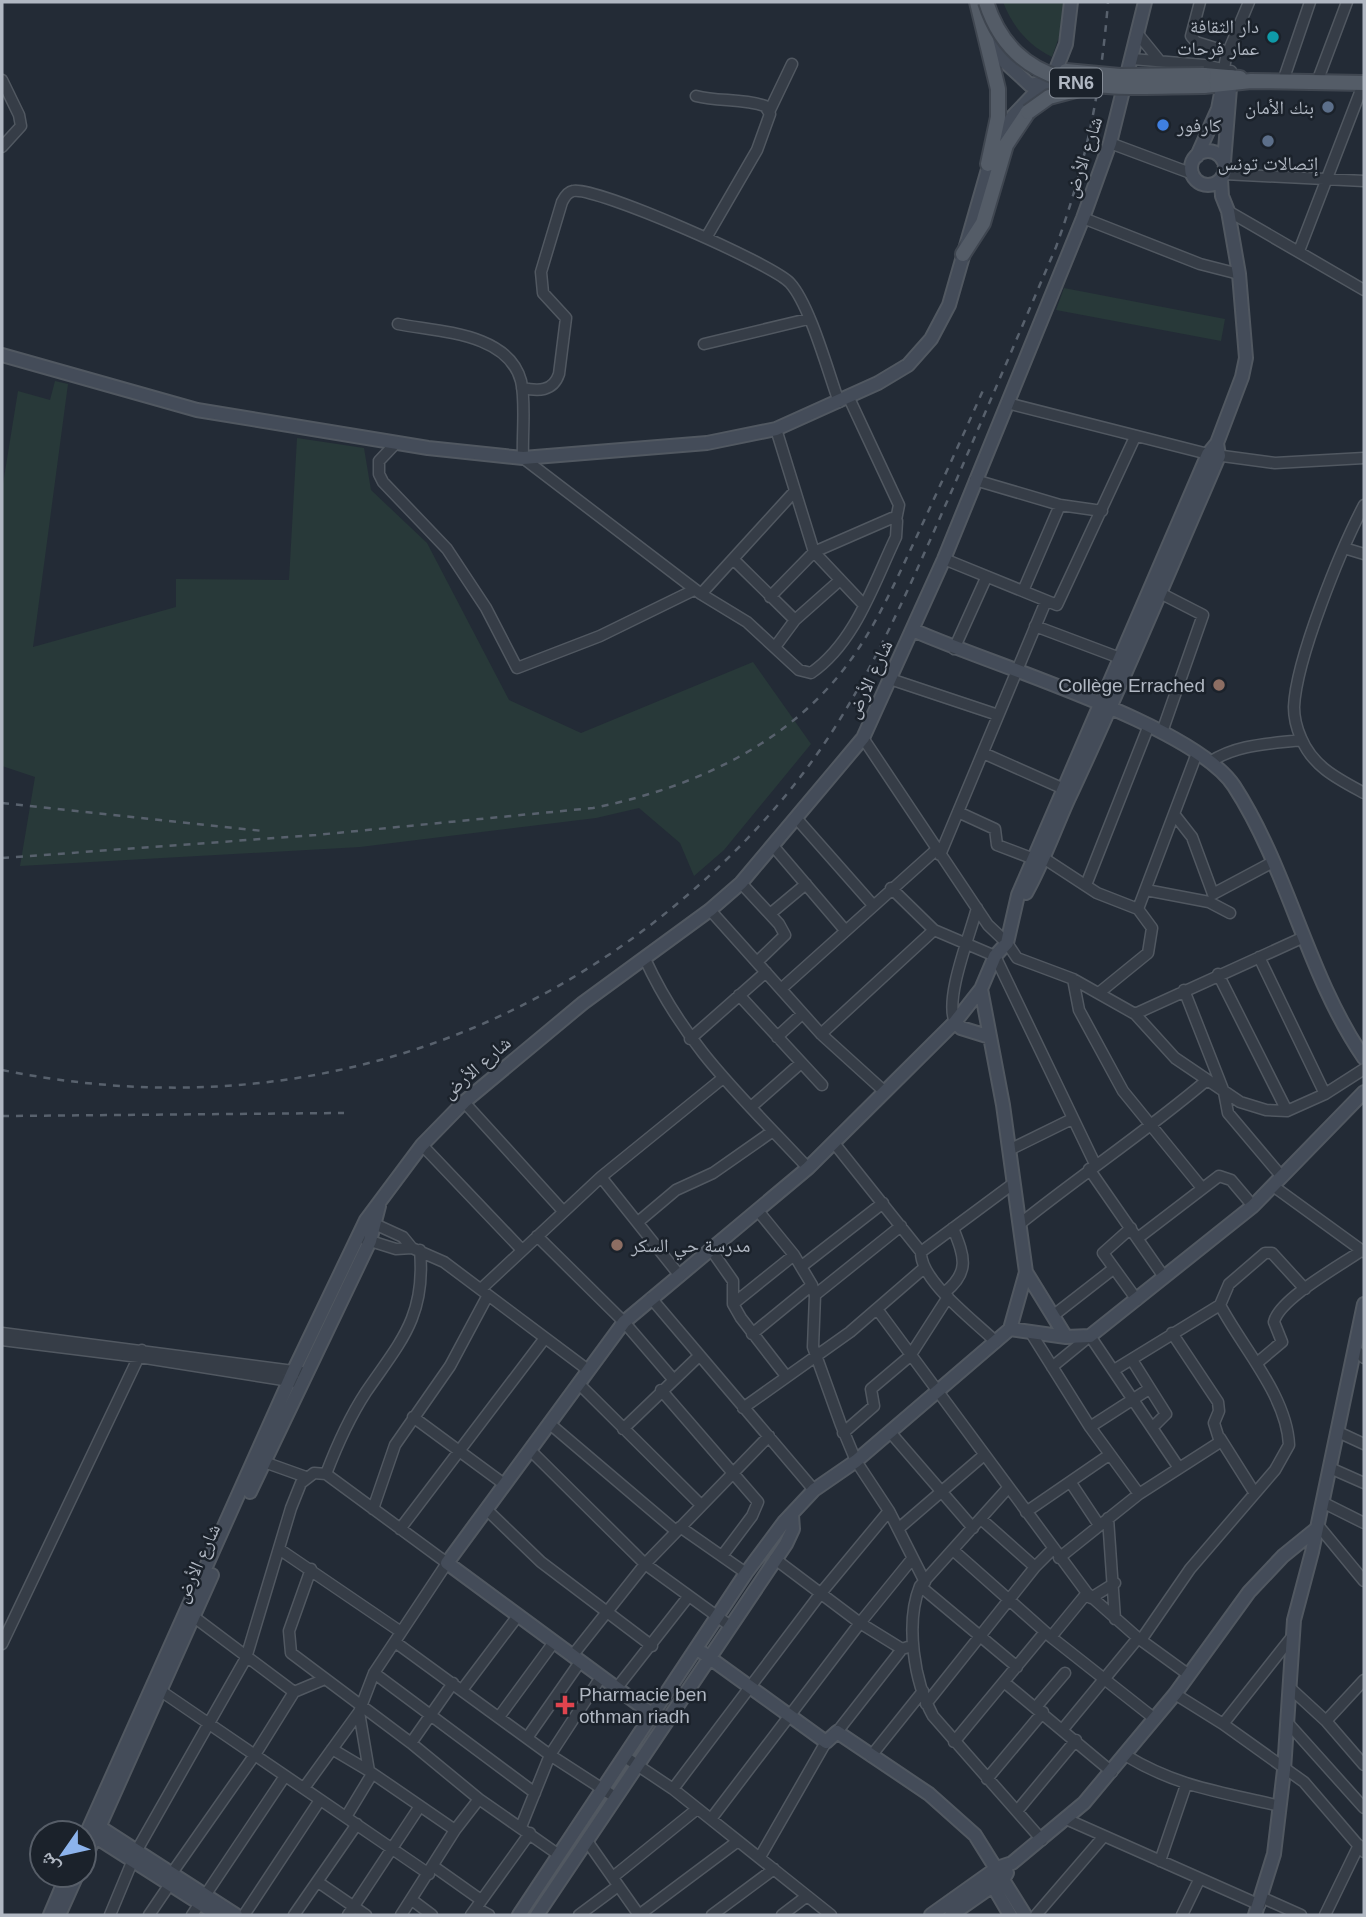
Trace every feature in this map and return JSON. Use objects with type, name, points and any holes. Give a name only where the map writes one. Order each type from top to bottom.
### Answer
[{"type":"main road","name":"RN6","points":[[995,2],[1008,30],[1024,49],[1048,66],[1093,75],[1204,80]]},
{"type":"main road","name":"RN6","points":[[980,3],[1001,36],[1030,66],[1057,78],[1098,86],[1227,77],[1251,81],[1364,83]]},
{"type":"main road","points":[[980,3],[998,89],[998,117],[988,164]]},
{"type":"main road","points":[[963,254],[983,223],[1006,145],[1028,112],[1049,97],[1098,86]]},
{"type":"street","points":[[2,355],[197,410],[396,443],[523,458],[695,444],[776,429],[844,400],[908,365],[921,354],[942,323],[988,164],[1003,128],[1047,82],[1062,57],[1069,27],[1070,2]]},
{"type":"street","name":"شارع الأرض","points":[[98,1819],[297,1377],[356,1237],[371,1222],[379,1206],[422,1145],[464,1102],[572,1012],[710,910],[741,883],[797,820],[841,760],[863,738],[944,559],[1083,218],[1110,143],[1145,2]]},
{"type":"street","points":[[1200,2],[1191,36],[1196,42],[1228,52]]},
{"type":"street","points":[[1193,174],[1191,167],[1218,109],[1235,40],[1249,2]]},
{"type":"street","points":[[1283,81],[1310,2]]},
{"type":"street","points":[[1317,82],[1347,2]]},
{"type":"street","points":[[980,3],[998,51],[1018,77],[1036,86],[1047,82]]},
{"type":"street","points":[[1137,33],[1159,60]]},
{"type":"street","points":[[1039,859],[1064,789],[1160,593],[1245,368],[1247,342],[1240,274],[1228,211],[1222,196],[1228,52],[1235,40]]},
{"type":"street","points":[[1132,59],[1159,60],[1227,77]]},
{"type":"street","points":[[706,238],[757,150],[769,112],[792,64]]},
{"type":"street","points":[[2,80],[19,115],[21,126],[2,147]]},
{"type":"street","points":[[1299,251],[1364,83]]},
{"type":"street","points":[[696,96],[753,102],[765,106],[769,112]]},
{"type":"street","points":[[1110,143],[1193,174],[1222,196]]},
{"type":"street","points":[[1197,156],[1215,153],[1223,172]]},
{"type":"street","points":[[1205,185],[1223,172],[1364,181]]},
{"type":"street","points":[[522,388],[542,390],[556,382],[559,374],[566,318],[543,293],[541,271],[562,202],[568,194],[577,191],[598,195],[706,238],[787,280],[808,319],[844,400],[899,505],[896,520],[899,528],[864,605],[835,651],[811,673],[799,670],[747,622],[697,592],[523,458]]},
{"type":"street","points":[[1228,211],[1364,290]]},
{"type":"street","points":[[1083,218],[1200,264],[1240,274]]},
{"type":"street","points":[[704,344],[808,319]]},
{"type":"street","points":[[398,324],[483,341],[514,367],[522,388],[523,458]]},
{"type":"street","points":[[1007,403],[1135,437],[1283,463],[1364,458]]},
{"type":"street","points":[[776,429],[814,552],[864,605]]},
{"type":"street","points":[[944,559],[1055,605],[1060,602],[1135,437]]},
{"type":"street","points":[[396,443],[379,461],[379,474],[383,482],[447,549],[486,608],[517,668],[600,636],[697,592],[733,559],[794,492]]},
{"type":"street","points":[[304,1788],[360,1709],[374,1673],[447,1563],[624,1322],[808,1168],[956,1022],[981,989],[995,956],[1007,943],[1018,904],[1017,895],[1061,815],[1105,707],[1120,658],[1214,451]]},
{"type":"street","points":[[975,480],[1060,505],[1101,511]]},
{"type":"street","points":[[1023,591],[1060,505]]},
{"type":"street","points":[[1364,505],[1344,548],[1315,626],[1294,707],[1301,740],[1321,767],[1364,793]]},
{"type":"street","points":[[770,597],[814,552],[877,522],[896,520]]},
{"type":"street","points":[[1344,548],[1364,554]]},
{"type":"street","points":[[733,559],[795,620]]},
{"type":"street","points":[[954,649],[986,578]]},
{"type":"street","points":[[775,647],[795,620],[839,580]]},
{"type":"street","points":[[1160,593],[1203,615],[1162,732]]},
{"type":"street","points":[[781,989],[872,904],[938,852],[958,812],[1045,601]]},
{"type":"street","points":[[1035,626],[1120,658]]},
{"type":"street","points":[[913,630],[954,649],[1149,725],[1210,762],[1234,787],[1273,862],[1337,1009],[1364,1058]]},
{"type":"street","points":[[890,679],[998,715]]},
{"type":"street","points":[[1086,885],[1149,725]]},
{"type":"street","points":[[863,738],[988,925],[1007,943],[1012,954],[1025,962],[1100,992],[1135,1014],[1166,1050],[1224,1092],[1255,1107],[1287,1111],[1325,1094],[1364,1069]]},
{"type":"street","points":[[1210,762],[1230,750],[1301,740]]},
{"type":"street","points":[[983,753],[1064,789]]},
{"type":"street","points":[[1138,909],[1197,753]]},
{"type":"street","points":[[958,812],[995,829],[997,845],[1039,859],[1115,902],[1138,909],[1153,928],[1148,953],[1100,992]]},
{"type":"street","points":[[1174,814],[1192,837],[1211,898]]},
{"type":"street","points":[[797,820],[872,904]]},
{"type":"street","points":[[774,847],[844,929]]},
{"type":"street","points":[[1211,898],[1273,862]]},
{"type":"street","points":[[741,883],[770,914],[785,935],[757,962]]},
{"type":"street","points":[[770,914],[806,884]]},
{"type":"street","points":[[891,888],[934,930],[995,956],[1092,1166],[1164,1277]]},
{"type":"street","points":[[1146,890],[1211,898],[1230,913]]},
{"type":"street","points":[[977,908],[953,993],[951,1014],[961,1028],[990,1037]]},
{"type":"street","points":[[710,910],[821,1034],[885,1092]]},
{"type":"street","points":[[821,1034],[934,930]]},
{"type":"street","points":[[1135,1014],[1304,937]]},
{"type":"street","points":[[1258,957],[1325,1094]]},
{"type":"street","points":[[645,959],[690,1039],[808,1168]]},
{"type":"street","points":[[690,1039],[766,972]]},
{"type":"street","points":[[1219,974],[1287,1111]]},
{"type":"street","points":[[1073,979],[1076,1002],[1123,1091],[1202,1188]]},
{"type":"street","points":[[537,1915],[615,1797],[652,1716],[746,1573],[792,1515],[814,1490],[856,1461],[1010,1329],[1026,1272],[1021,1223],[981,989]]},
{"type":"street","points":[[1184,990],[1224,1092],[1231,1117],[1277,1181],[1363,1251],[1305,1289],[1277,1314],[1274,1322],[1282,1342],[1257,1363]]},
{"type":"street","points":[[739,995],[822,1085]]},
{"type":"street","points":[[777,1037],[802,1014]]},
{"type":"street","points":[[751,1107],[801,1063]]},
{"type":"street","points":[[373,1509],[387,1461],[413,1417],[450,1366],[484,1292],[522,1250],[563,1211],[723,1078]]},
{"type":"street","points":[[1021,1223],[1092,1166],[1151,1127],[1207,1080]]},
{"type":"street","points":[[1052,1367],[1253,1206],[1364,1092]]},
{"type":"street","points":[[464,1102],[563,1211]]},
{"type":"street","points":[[1009,1150],[1072,1119]]},
{"type":"street","points":[[638,1222],[676,1190],[713,1173],[773,1131]]},
{"type":"street","points":[[834,1143],[921,1252],[924,1268],[946,1295],[996,1342]]},
{"type":"street","points":[[422,1145],[522,1250]]},
{"type":"street","points":[[1138,1238],[1214,1178],[1224,1176],[1253,1206]]},
{"type":"street","points":[[601,1177],[680,1276]]},
{"type":"street","points":[[921,1252],[1014,1183]]},
{"type":"street","points":[[802,1266],[883,1203]]},
{"type":"street","points":[[758,1212],[802,1266],[813,1290],[812,1335],[815,1356],[843,1433],[856,1461],[889,1511],[922,1584],[1017,1667]]},
{"type":"street","points":[[371,1222],[403,1237],[416,1249],[444,1262],[588,1370]]},
{"type":"street","name":"شارع الأرض","points":[[145,1716],[161,1691],[264,1462],[297,1377],[370,1241],[371,1222]]},
{"type":"street","points":[[752,1334],[901,1227]]},
{"type":"street","points":[[843,1433],[874,1406],[871,1389],[910,1356],[946,1295],[959,1280],[963,1268],[961,1248],[953,1228]]},
{"type":"street","points":[[1132,1228],[1104,1251],[1113,1269],[1137,1300]]},
{"type":"street","points":[[537,1236],[624,1322],[673,1379]]},
{"type":"street","points":[[356,1237],[396,1249],[416,1249]]},
{"type":"street","points":[[326,1474],[349,1420],[390,1362],[411,1326],[420,1286],[416,1249]]},
{"type":"street","points":[[712,1251],[733,1281],[733,1304],[752,1334],[786,1376]]},
{"type":"street","points":[[1114,1370],[1220,1305],[1223,1294],[1236,1276],[1268,1252],[1305,1289]]},
{"type":"street","points":[[733,1304],[794,1255]]},
{"type":"street","points":[[743,1408],[877,1309],[924,1268]]},
{"type":"street","points":[[1054,1315],[1113,1269]]},
{"type":"street","points":[[1026,1272],[1066,1337]]},
{"type":"street","points":[[651,1298],[814,1490]]},
{"type":"street","points":[[1259,1906],[1275,1854],[1290,1687],[1290,1639],[1338,1432],[1360,1354],[1364,1304]]},
{"type":"street","points":[[1063,1729],[1140,1639],[1190,1569],[1284,1458],[1289,1445],[1283,1417],[1257,1363],[1220,1305]]},
{"type":"street","points":[[877,1309],[1089,1595],[1115,1619],[1189,1675]]},
{"type":"street","points":[[1010,1329],[1031,1334],[1090,1336]]},
{"type":"street","points":[[2,1333],[297,1377]]},
{"type":"street","points":[[1172,1333],[1218,1402],[1219,1409],[1214,1423],[1220,1438],[1254,1492]]},
{"type":"street","points":[[1031,1334],[1090,1427],[1139,1494]]},
{"type":"street","points":[[1090,1336],[1179,1468]]},
{"type":"street","points":[[400,1529],[545,1338]]},
{"type":"street","points":[[2,1340],[141,1353]]},
{"type":"street","points":[[2,1644],[141,1353]]},
{"type":"street","points":[[624,1429],[661,1390],[699,1356]]},
{"type":"street","points":[[1132,1360],[1166,1414],[1153,1427]]},
{"type":"street","points":[[579,1384],[700,1504]]},
{"type":"street","points":[[1090,1427],[1149,1389]]},
{"type":"street","points":[[661,1390],[756,1498],[758,1504],[722,1556]]},
{"type":"street","points":[[413,1417],[504,1484]]},
{"type":"street","points":[[550,1424],[678,1529],[746,1573]]},
{"type":"street","points":[[890,1432],[973,1528]]},
{"type":"street","points":[[1338,1432],[1364,1444]]},
{"type":"street","points":[[527,1738],[608,1609],[700,1504],[769,1436]]},
{"type":"street","points":[[926,1704],[1035,1567],[1104,1522],[1139,1494],[1214,1448],[1220,1438]]},
{"type":"street","points":[[530,1450],[645,1564],[729,1625]]},
{"type":"street","points":[[898,1529],[984,1455]]},
{"type":"street","points":[[1026,1512],[1110,1455]]},
{"type":"street","points":[[264,1462],[306,1477],[326,1474],[664,1723]]},
{"type":"street","points":[[1330,1468],[1364,1483]]},
{"type":"street","points":[[110,1915],[136,1855],[246,1658],[291,1508],[306,1477]]},
{"type":"street","points":[[1071,1483],[1104,1522],[1115,1583],[1115,1619]]},
{"type":"street","points":[[1008,1488],[922,1584],[912,1615],[913,1646],[926,1704],[939,1725],[1042,1840]]},
{"type":"street","points":[[1322,1502],[1364,1523]]},
{"type":"street","points":[[486,1509],[541,1562],[608,1609],[652,1646]]},
{"type":"street","points":[[673,1789],[821,1593],[889,1511]]},
{"type":"street","points":[[520,1915],[603,1790],[664,1723],[709,1658],[792,1534],[792,1515]]},
{"type":"street","points":[[981,1520],[1035,1567]]},
{"type":"street","points":[[1316,1527],[1360,1568],[1364,1581]]},
{"type":"street","points":[[951,1915],[1066,1819],[1112,1772],[1175,1694],[1249,1591],[1316,1527]]},
{"type":"street","points":[[279,1549],[401,1632]]},
{"type":"street","points":[[954,1551],[1048,1635],[1155,1719]]},
{"type":"street","points":[[775,1559],[860,1623],[902,1649]]},
{"type":"street","points":[[711,1819],[912,1559]]},
{"type":"street","points":[[311,1569],[288,1644],[297,1659],[360,1709],[411,1743],[479,1799],[559,1856]]},
{"type":"street","points":[[954,1742],[1017,1667],[1048,1635],[1089,1595],[1115,1583]]},
{"type":"street","points":[[616,1689],[688,1597]]},
{"type":"street","points":[[462,1690],[517,1617]]},
{"type":"street","points":[[194,1618],[294,1692]]},
{"type":"street","points":[[1223,1724],[1290,1639]]},
{"type":"street","points":[[395,1642],[550,1755],[615,1797]]},
{"type":"street","points":[[499,1717],[554,1642]]},
{"type":"street","points":[[760,1857],[826,1742],[837,1732],[902,1649],[913,1646]]},
{"type":"street","points":[[697,1648],[826,1742]]},
{"type":"street","points":[[374,1673],[535,1793]]},
{"type":"street","points":[[987,1779],[1065,1673]]},
{"type":"street","points":[[476,1908],[525,1830],[535,1793],[550,1755],[601,1677]]},
{"type":"street","points":[[149,1915],[294,1692],[325,1679]]},
{"type":"street","points":[[1004,1682],[1112,1772]]},
{"type":"street","points":[[411,1743],[453,1683]]},
{"type":"street","points":[[1326,1720],[1363,1684]]},
{"type":"street","points":[[1290,1687],[1362,1758]]},
{"type":"street","points":[[161,1691],[256,1753],[320,1800],[431,1870],[476,1908],[489,1915]]},
{"type":"street","points":[[871,1756],[923,1691]]},
{"type":"street","points":[[1175,1694],[1223,1724],[1312,1789],[1362,1849],[1325,1915]]},
{"type":"street","points":[[346,1817],[370,1773],[360,1709]]},
{"type":"street","points":[[1287,1722],[1364,1808]]},
{"type":"street","points":[[837,1732],[941,1804],[975,1835],[1010,1915]]},
{"type":"street","points":[[1017,1811],[1076,1740]]},
{"type":"street","points":[[332,1749],[455,1830]]},
{"type":"street","points":[[1125,1755],[1158,1775],[1186,1785],[1280,1806]]},
{"type":"street","points":[[630,1761],[673,1789],[831,1915]]},
{"type":"street","points":[[192,1915],[285,1776]]},
{"type":"street","points":[[1160,1861],[1186,1785]]},
{"type":"street","points":[[401,1915],[455,1830],[479,1799]]},
{"type":"street","points":[[244,1915],[320,1800]]},
{"type":"street","points":[[350,1911],[420,1807]]},
{"type":"street","points":[[579,1915],[697,1809]]},
{"type":"street","points":[[1066,1819],[1259,1906],[1301,1915]]},
{"type":"street","points":[[294,1915],[357,1824]]},
{"type":"street","points":[[98,1834],[136,1855],[203,1899],[236,1915]]},
{"type":"street","points":[[1036,1915],[1104,1836]]},
{"type":"street","points":[[587,1841],[639,1915],[738,1841]]},
{"type":"street","points":[[712,1915],[774,1869]]},
{"type":"street","points":[[931,1915],[995,1877]]},
{"type":"street","points":[[995,1877],[1025,1915]]},
{"type":"street","points":[[1182,1915],[1199,1880]]},
{"type":"street","points":[[318,1882],[350,1911],[366,1915]]},
{"type":"street","points":[[50,1915],[61,1889]]},
{"type":"street","points":[[59,1915],[71,1889]]},
{"type":"street","points":[[782,1915],[807,1896]]},
{"type":"street","points":[[203,1899],[218,1915]]},
{"type":"street","points":[[412,1900],[432,1915]]},
{"type":"shaded area","points":[[1003,2],[1065,2],[1060,34],[1052,57],[1022,34]]},
{"type":"shaded area","points":[[1064,288],[1225,319],[1221,341],[1056,310]]},
{"type":"shaded area","points":[[55,381],[68,384],[33,647],[176,607],[176,579],[289,580],[297,438],[364,448],[371,490],[427,543],[509,700],[581,733],[753,662],[811,744],[724,850],[694,876],[680,843],[639,808],[596,818],[360,847],[20,866],[35,777],[2,766],[2,490],[18,391],[50,400]]},
{"type":"railway","points":[[2,1070],[90,1083],[177,1088],[263,1083],[346,1068],[428,1045],[507,1013],[584,971],[657,920],[727,859],[789,791],[845,711],[895,618],[953,488],[1067,216],[1091,126],[1108,2]]},
{"type":"railway","points":[[2,858],[316,835],[593,808],[657,792],[719,767],[777,733],[803,712],[827,689],[855,654],[878,617],[897,578],[984,388]]},
{"type":"railway","points":[[2,803],[263,831]]},
{"type":"railway","points":[[2,1116],[344,1113]]},
{"type":"place","name":"دار الثقافة عمار فرحات","points":[[1273,37]]},
{"type":"place","name":"بنك الأمان","points":[[1328,107]]},
{"type":"place","name":"كارفور","points":[[1163,125]]},
{"type":"place","name":"إتصالات تونس","points":[[1268,141]]},
{"type":"place","name":"Collège Errached","points":[[1219,685]]},
{"type":"place","name":"مدرسة حي السكر","points":[[617,1245]]},
{"type":"place","name":"Pharmacie ben othman riadh","points":[[565,1705]]}]
